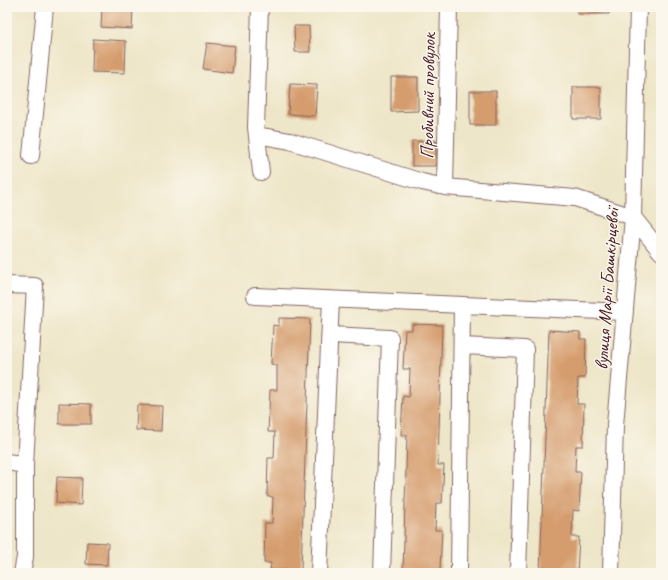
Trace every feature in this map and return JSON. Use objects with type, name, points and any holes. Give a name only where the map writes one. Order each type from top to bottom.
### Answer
[{"type":"street","points":[[31,156],[45,7]]},
{"type":"street","points":[[260,7],[256,127],[261,172]]},
{"type":"street","name":"Пробивний провулок","points":[[445,187],[449,7]]},
{"type":"street","name":"вулиця Марії Башкірцевої","points":[[611,573],[615,425],[633,217],[638,7]]},
{"type":"street","points":[[257,135],[290,141],[422,182],[445,187],[575,198],[633,217],[661,252]]},
{"type":"street","points":[[7,285],[35,286],[25,465],[25,557],[22,573]]},
{"type":"street","points":[[255,296],[625,312]]},
{"type":"street","points":[[320,573],[331,300]]},
{"type":"street","points":[[459,573],[462,305]]},
{"type":"street","points":[[330,335],[390,338],[382,573]]},
{"type":"street","points":[[462,346],[525,349],[518,573]]},
{"type":"street","points":[[7,462],[25,465]]},
{"type":"building","points":[[102,7],[133,7],[132,29],[101,27]]},
{"type":"building","points":[[577,7],[609,7],[609,14],[577,14]]},
{"type":"building","points":[[294,26],[309,26],[310,52],[295,52]]},
{"type":"building","points":[[93,39],[126,41],[125,73],[92,72]]},
{"type":"building","points":[[207,43],[235,46],[232,73],[203,69]]},
{"type":"building","points":[[391,77],[418,77],[418,111],[391,112]]},
{"type":"building","points":[[290,84],[317,85],[315,116],[288,114]]},
{"type":"building","points":[[573,87],[601,87],[601,119],[573,119]]},
{"type":"building","points":[[470,91],[496,91],[496,125],[470,125]]},
{"type":"building","points":[[412,141],[436,141],[436,166],[412,166]]},
{"type":"building","points":[[279,318],[310,319],[301,570],[270,570],[271,563],[264,563],[265,523],[272,523],[273,497],[267,496],[268,458],[274,458],[275,432],[268,432],[270,390],[277,390],[277,365],[271,364],[273,325],[279,326]]},
{"type":"building","points":[[412,324],[442,325],[438,465],[444,465],[442,503],[436,503],[435,530],[442,530],[440,570],[433,570],[433,573],[403,573],[407,435],[401,435],[403,396],[409,397],[410,369],[403,369],[405,330],[412,330]]},
{"type":"building","points":[[549,330],[580,332],[580,339],[586,339],[585,378],[578,378],[577,404],[584,404],[583,446],[576,446],[575,472],[581,472],[579,511],[573,510],[572,537],[579,537],[577,573],[540,573]]},
{"type":"building","points":[[59,403],[91,404],[91,424],[59,424]]},
{"type":"building","points":[[137,405],[162,406],[161,431],[136,430]]},
{"type":"building","points":[[57,477],[82,478],[81,505],[56,503]]},
{"type":"building","points":[[87,542],[108,543],[107,565],[86,564]]}]
